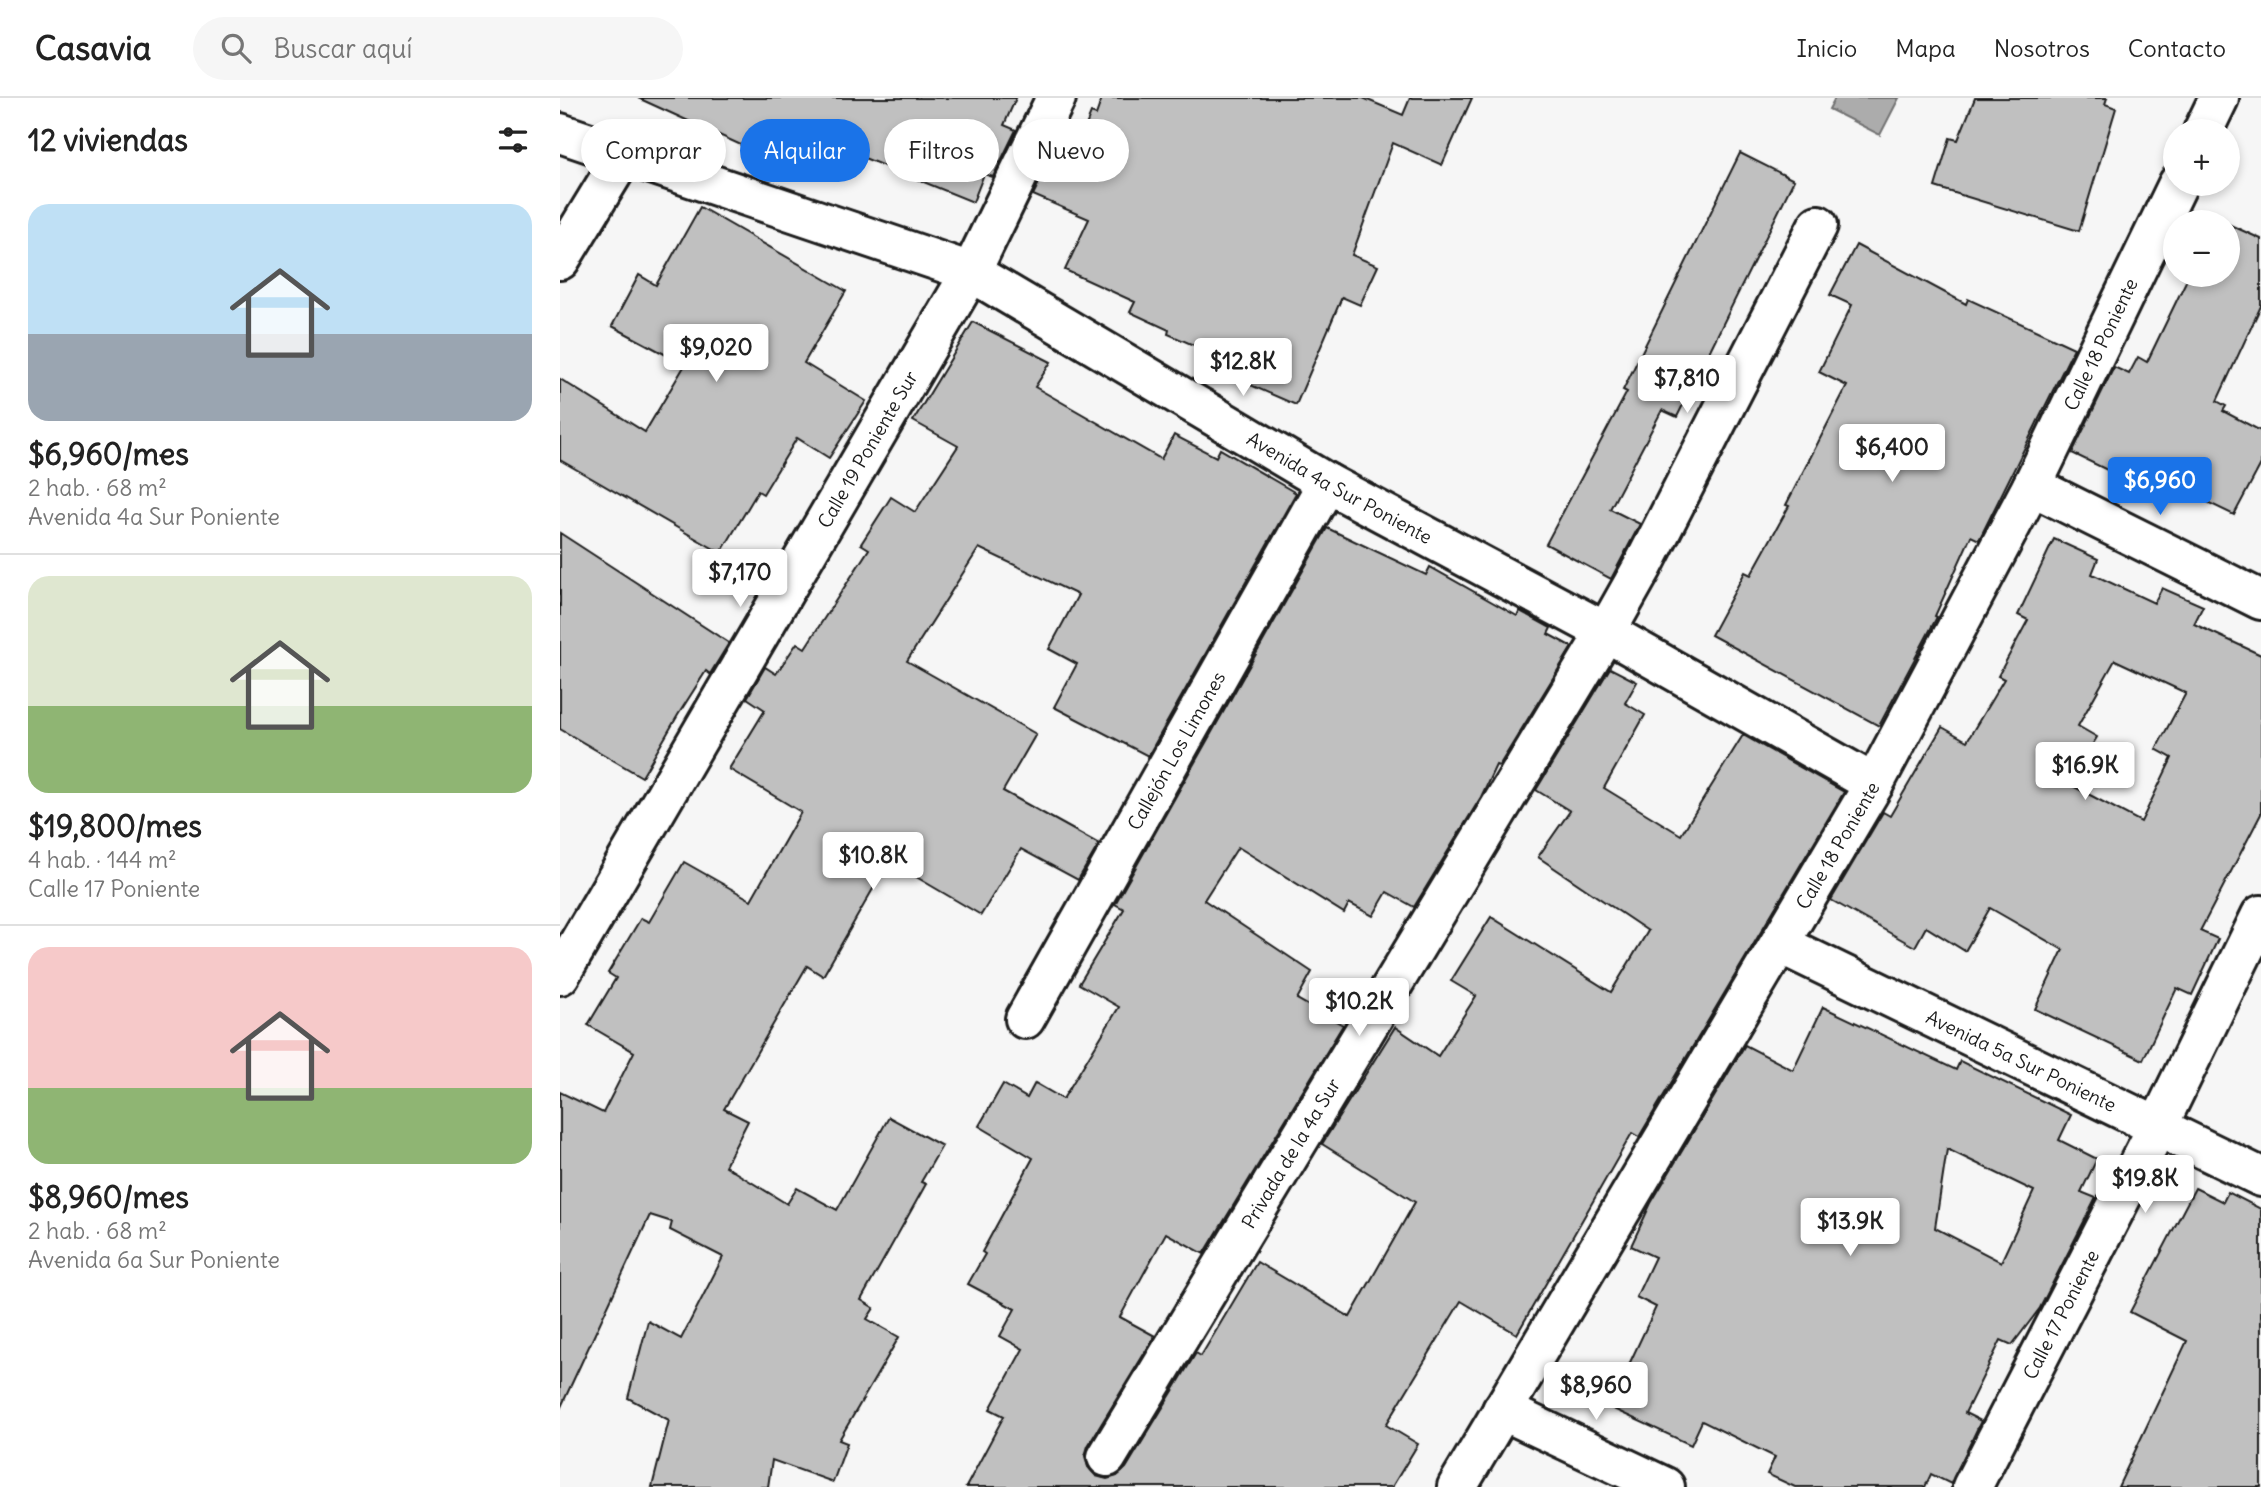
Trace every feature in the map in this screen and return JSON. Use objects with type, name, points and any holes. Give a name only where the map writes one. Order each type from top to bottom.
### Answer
[{"type":"street","name":"Calle 19 Poniente Sur","points":[[560,975],[971,272],[1056,98]]},
{"type":"street","points":[[2209,119],[2219,98]]},
{"type":"street","name":"Avenida 4a Sur Poniente","points":[[560,133],[581,139]]},
{"type":"street","points":[[560,260],[607,182]]},
{"type":"street","name":"Avenida 4a Sur Poniente","points":[[709,182],[971,272],[1327,483],[1606,632],[1874,783]]},
{"type":"street","name":"Calle 18 Poniente","points":[[1457,1487],[1874,783],[2032,486],[2172,196]]},
{"type":"street","name":"Privada de la 4a Sur","points":[[1107,1457],[1643,568],[1818,225]]},
{"type":"street","name":"Callejón Los Limones","points":[[1025,1019],[1327,483]]},
{"type":"street","points":[[2032,486],[2261,600]]},
{"type":"street","name":"Calle 17 Poniente","points":[[1972,1487],[2158,1126],[2261,915]]},
{"type":"street","name":"Avenida 5a Sur Poniente","points":[[1780,944],[2261,1177]]},
{"type":"street","points":[[1502,1410],[1665,1487]]},
{"type":"shaded area","points":[[1835,98],[1899,98],[1880,135],[1829,109]]},
{"type":"building","points":[[638,98],[1016,98],[1004,125],[1013,129],[1013,136],[999,165],[999,119],[884,119],[884,166],[870,160],[870,119],[740,119],[740,144],[726,138],[726,119],[684,119]]},
{"type":"building","points":[[1102,98],[1363,98],[1403,115],[1410,98],[1472,98],[1442,165],[1393,143],[1352,255],[1378,266],[1360,305],[1342,297],[1296,405],[1230,376],[1235,363],[1168,334],[1169,330],[1130,312],[1135,302],[1065,270],[1089,219],[1033,195],[1039,182],[1129,182],[1129,119],[1089,119],[1091,113],[1096,115]]},
{"type":"building","points":[[1975,98],[2107,98],[2105,104],[2116,108],[2079,231],[1935,187],[1950,138],[1958,140]]},
{"type":"building","points":[[1740,153],[1794,180],[1677,417],[1662,410],[1610,509],[1640,524],[1611,579],[1546,544],[1627,392],[1623,390]]},
{"type":"building","points":[[924,182],[981,182],[973,202]]},
{"type":"building","points":[[700,207],[846,291],[804,363],[866,401],[829,458],[797,438],[763,494],[758,491],[721,553],[560,460],[560,379],[645,432],[685,365],[612,326],[639,275],[656,285]]},
{"type":"building","points":[[2240,229],[2261,239],[2261,306],[2217,401],[2226,406],[2223,411],[2261,431],[2261,464],[2234,515],[2139,469],[2132,482],[2072,453],[2114,367],[2129,374],[2138,357],[2147,362],[2183,287],[2240,287]]},
{"type":"building","points":[[1856,245],[1966,304],[1968,299],[2074,348],[1979,540],[1971,536],[1935,616],[1937,617],[1879,726],[1711,635],[1745,572],[1751,575],[1789,506],[1786,505],[1847,386],[1819,372],[1852,305],[1830,295]]},
{"type":"building","points":[[973,322],[1051,362],[1035,387],[1161,459],[1174,435],[1216,457],[1220,449],[1296,493],[1148,756],[1054,707],[1077,664],[1049,649],[1078,595],[979,548],[907,661],[1036,734],[1003,791],[1099,844],[1078,880],[1021,849],[981,915],[889,861],[823,976],[807,966],[724,1109],[748,1121],[725,1166],[787,1204],[797,1188],[837,1210],[889,1117],[942,1146],[921,1182],[926,1184],[861,1300],[874,1308],[867,1319],[899,1337],[839,1440],[847,1443],[833,1482],[772,1460],[768,1487],[652,1487],[669,1420],[628,1398],[648,1321],[681,1339],[723,1257],[670,1230],[672,1222],[650,1215],[560,1409],[560,1092],[603,1113],[634,1052],[588,1025],[616,978],[608,973],[641,918],[649,922],[684,862],[751,900],[801,812],[729,769],[765,710],[747,698],[765,667],[776,674],[797,643],[805,648],[869,549],[861,544],[891,497],[915,512],[958,446],[913,421]]},
{"type":"building","points":[[1327,528],[1426,575],[1430,567],[1517,616],[1520,611],[1551,628],[1548,634],[1572,647],[1499,766],[1496,765],[1481,797],[1414,907],[1387,892],[1373,916],[1349,903],[1344,913],[1238,847],[1204,900],[1312,972],[1297,999],[1343,1025],[1204,1254],[1166,1233],[1120,1317],[1155,1336],[1088,1446],[1085,1456],[1088,1467],[1096,1476],[1107,1479],[1117,1476],[1126,1468],[1196,1353],[1201,1356],[1257,1262],[1350,1317],[1415,1202],[1322,1144],[1395,1027],[1438,1056],[1476,996],[1451,981],[1491,917],[1611,992],[1648,931],[1538,857],[1570,811],[1536,790],[1610,668],[1637,682],[1625,703],[1645,715],[1604,788],[1681,835],[1743,735],[1844,792],[1639,1137],[1632,1133],[1517,1334],[1461,1301],[1386,1425],[1418,1444],[1392,1487],[966,1487],[1004,1416],[990,1409],[1023,1349],[1000,1336],[1015,1309],[968,1284],[985,1254],[982,1252],[1033,1158],[979,1126],[1003,1084],[1027,1098],[1035,1083],[1063,1099],[1119,1007],[1079,984],[1124,909],[1115,904]]},
{"type":"building","points":[[560,533],[729,643],[710,674],[706,671],[642,777],[560,729]]},
{"type":"building","points":[[2054,539],[2098,559],[2092,574],[2154,603],[2162,588],[2203,606],[2194,624],[2261,655],[2261,814],[2200,931],[2218,939],[2192,995],[2177,988],[2143,1060],[2035,1009],[2063,950],[1990,908],[1965,951],[1926,927],[1915,947],[1831,900],[1883,812],[1890,816],[1942,727],[1967,741],[2004,679],[1998,676],[2028,620],[2018,615]],"holes":[[[2115,660],[2186,693],[2156,749],[2172,758],[2141,822],[2069,784],[2097,737],[2078,726]]]},
{"type":"building","points":[[1823,1007],[1956,1070],[1960,1061],[2071,1115],[2059,1140],[2097,1159],[2081,1192],[2096,1198],[2040,1308],[2012,1345],[2001,1340],[1965,1413],[1981,1421],[1951,1484],[1931,1474],[1925,1487],[1795,1487],[1767,1474],[1775,1457],[1702,1421],[1691,1445],[1609,1407],[1656,1307],[1636,1297],[1655,1257],[1631,1246],[1651,1203],[1745,1045],[1793,1070]],"holes":[[[1947,1149],[2034,1191],[2001,1262],[1935,1228]]]},
{"type":"building","points":[[2195,1188],[2223,1202],[2228,1192],[2261,1209],[2261,1487],[2118,1487],[2187,1341],[2130,1312]]}]
